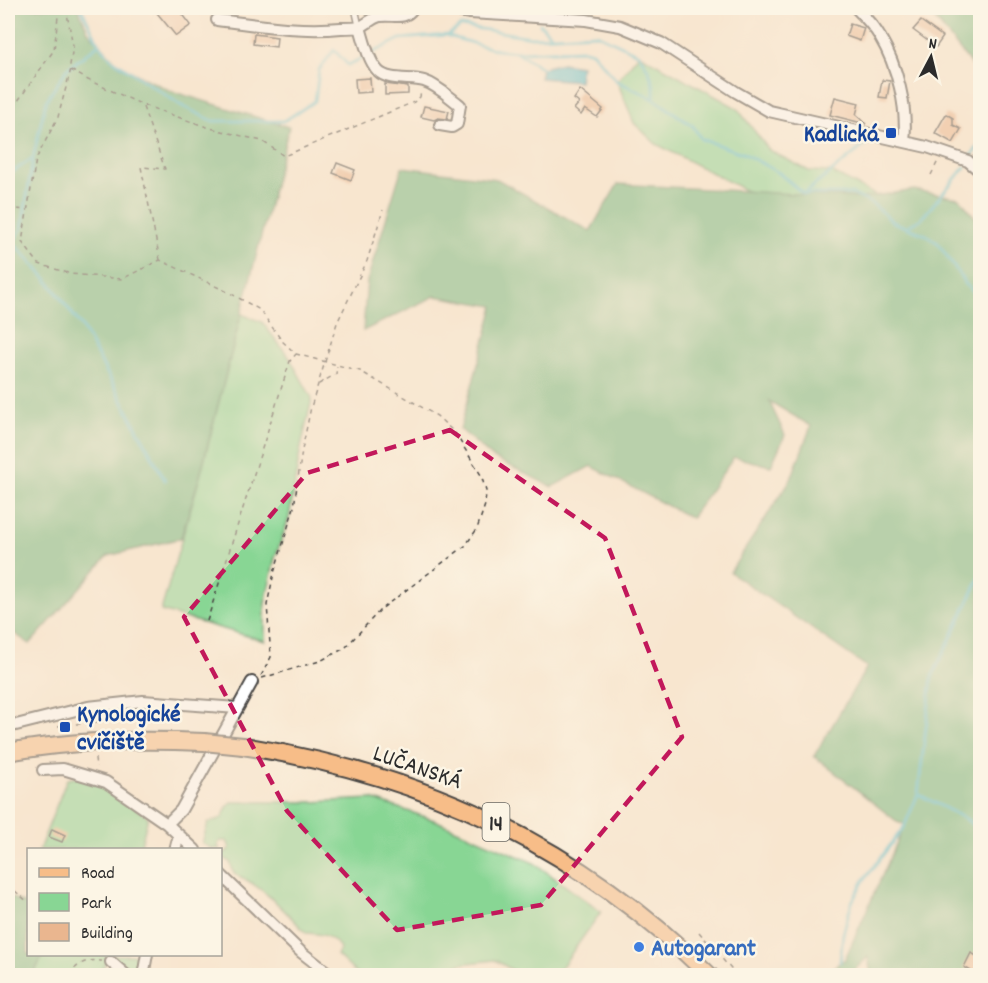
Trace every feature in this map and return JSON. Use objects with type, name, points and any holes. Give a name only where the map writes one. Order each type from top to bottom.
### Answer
[{"type":"main road","name":"LUČANSKÁ","points":[[8,752],[77,742],[127,740],[204,742],[299,755],[378,776],[421,790],[525,837],[601,884],[664,933],[710,975]]},
{"type":"street","points":[[217,20],[306,30],[360,27],[371,19],[383,16],[402,17],[409,14],[413,8]]},
{"type":"street","points":[[442,8],[471,13],[586,20],[620,26],[661,43],[768,111],[940,151],[968,161],[981,171]]},
{"type":"street","points":[[546,18],[551,8]]},
{"type":"street","points":[[856,8],[880,37],[890,60],[901,100],[904,141]]},
{"type":"street","points":[[360,27],[374,65],[380,73],[395,78],[425,81],[460,105],[457,124],[452,127],[440,124]]},
{"type":"street","points":[[167,824],[181,810],[252,682]]},
{"type":"street","points":[[8,727],[88,707],[143,701],[237,708]]},
{"type":"street","points":[[43,770],[63,769],[106,782],[167,824],[194,848]]},
{"type":"street","points":[[175,848],[179,835]]},
{"type":"street","points":[[222,876],[295,947],[332,975]]},
{"type":"street","points":[[143,975],[147,956]]},
{"type":"street","points":[[111,962],[127,975]]},
{"type":"lane","points":[[355,8],[360,27]]},
{"type":"path","points":[[8,115],[54,50],[59,8]]},
{"type":"path","points":[[66,8],[74,46],[71,69],[58,117],[36,159],[22,242],[39,264],[70,274],[122,279],[160,260]]},
{"type":"path","points":[[71,69],[88,80],[143,105],[210,128],[262,141],[284,156],[414,102],[420,96],[425,81]]},
{"type":"path","points":[[143,105],[165,169],[141,167],[160,260]]},
{"type":"path","points":[[931,175],[940,151]]},
{"type":"path","points":[[8,208],[27,210]]},
{"type":"path","points":[[160,260],[231,293],[260,310],[282,340],[296,354],[325,363],[360,371],[437,416],[455,433],[481,475],[486,491],[485,505],[477,529],[465,546],[381,609],[345,648],[320,661],[258,679],[264,674],[271,657],[267,605],[294,507],[302,450],[318,385],[325,363],[337,323],[367,261],[383,210]]},
{"type":"path","points":[[207,621],[290,361],[296,354]]},
{"type":"path","points":[[318,385],[336,374],[338,367],[336,365]]},
{"type":"path","points":[[65,725],[160,711]]},
{"type":"path","points":[[8,885],[27,901]]},
{"type":"path","points":[[699,932],[736,975]]},
{"type":"path","points":[[69,975],[81,963],[93,960],[111,962]]},
{"type":"highlighted area","points":[[450,430],[605,538],[682,737],[541,905],[397,930],[287,811],[184,617],[307,473]]},
{"type":"green space","points":[[8,8],[78,8],[88,31],[120,66],[171,91],[289,127],[200,476],[181,538],[108,556],[30,644],[8,629]]},
{"type":"green space","points":[[926,8],[980,8],[980,75]]},
{"type":"green space","points":[[639,54],[737,108],[769,150],[809,171],[831,172],[921,219],[762,199],[656,144],[634,123],[617,81]]},
{"type":"green space","points":[[402,167],[497,179],[590,231],[618,184],[862,198],[914,190],[959,198],[980,223],[980,975],[871,975],[868,957],[849,975],[823,975],[845,959],[905,824],[899,823],[814,756],[867,667],[730,572],[791,479],[811,426],[769,401],[785,435],[771,466],[734,457],[691,518],[591,466],[552,487],[492,457],[460,429],[494,306],[435,296],[363,331],[367,281]]},
{"type":"green space","points":[[241,314],[262,322],[289,357],[312,398],[289,518],[275,558],[265,603],[265,641],[161,611],[200,476]]},
{"type":"green space","points":[[79,777],[103,786],[148,817],[140,848],[40,848],[67,779]]},
{"type":"green space","points":[[372,799],[434,820],[534,863],[601,912],[556,975],[521,975],[495,960],[460,964],[444,975],[358,975],[337,955],[340,949],[334,941],[321,935],[306,933],[264,892],[234,874],[230,862],[222,857],[222,852],[225,853],[230,848],[227,841],[220,841],[219,848],[210,848],[202,843],[208,823],[222,818],[232,802]]},
{"type":"green space","points":[[8,896],[27,905],[27,956],[42,956],[33,975],[8,975]]},
{"type":"green space","points":[[43,956],[109,956],[100,975],[33,976]]},
{"type":"green space","points":[[110,956],[143,956],[140,966],[132,972]]},
{"type":"water","points":[[562,63],[581,66],[579,81],[540,78],[542,68]]},
{"type":"building","points":[[153,8],[178,8],[191,25],[176,36]]},
{"type":"building","points":[[921,21],[943,37],[936,47],[913,30]]},
{"type":"building","points":[[850,24],[864,28],[860,41],[846,36]]},
{"type":"building","points":[[254,34],[277,37],[276,47],[253,44]]},
{"type":"building","points":[[370,78],[371,92],[356,93],[355,79]]},
{"type":"building","points":[[882,80],[890,81],[887,98],[879,97]]},
{"type":"building","points":[[385,84],[408,87],[408,94],[385,95]]},
{"type":"building","points":[[580,90],[603,109],[597,117],[585,109],[581,115],[574,109],[579,103],[574,99]]},
{"type":"building","points":[[835,97],[859,103],[856,115],[866,124],[830,115]]},
{"type":"building","points":[[424,106],[449,111],[447,119],[434,120],[421,117]]},
{"type":"building","points":[[946,114],[953,118],[953,125],[961,129],[953,143],[935,133]]},
{"type":"building","points":[[337,163],[355,170],[351,180],[333,173]]},
{"type":"building","points":[[52,829],[65,835],[62,842],[49,837]]},
{"type":"building","points":[[971,953],[981,958],[981,966],[976,974],[964,967]]},
{"type":"waterway","points":[[81,8],[99,44],[112,59],[182,106],[213,121],[284,121],[315,101],[319,70],[334,50],[348,65],[400,39],[448,35],[461,26],[532,37],[597,34],[639,54],[649,71],[654,87],[654,99],[693,126],[701,139],[745,154],[779,173],[804,194],[852,194],[873,204],[893,222],[926,235],[938,243],[967,286],[980,298]]},
{"type":"waterway","points":[[528,8],[539,12]]},
{"type":"waterway","points":[[540,24],[551,35]]},
{"type":"waterway","points":[[448,36],[497,50],[517,52],[585,50],[592,52],[617,81],[654,99]]},
{"type":"waterway","points":[[8,247],[22,228],[33,158],[46,101],[67,69],[99,44]]},
{"type":"waterway","points":[[518,53],[542,68]]},
{"type":"waterway","points":[[805,193],[871,140]]},
{"type":"waterway","points":[[971,156],[980,144]]},
{"type":"waterway","points":[[8,175],[33,158]]},
{"type":"waterway","points":[[906,227],[921,219],[965,167]]},
{"type":"waterway","points":[[13,242],[48,281],[82,327],[165,480]]},
{"type":"waterway","points":[[840,962],[843,934],[852,902],[864,880],[904,827],[918,794],[932,677],[980,577],[980,571]]},
{"type":"waterway","points":[[918,794],[966,819],[980,831]]},
{"type":"place","name":"Kadlická","points":[[891,133]]},
{"type":"place","name":"Kynologické cvičiště","points":[[65,727]]},
{"type":"place","name":"Autogarant","points":[[639,947]]}]
